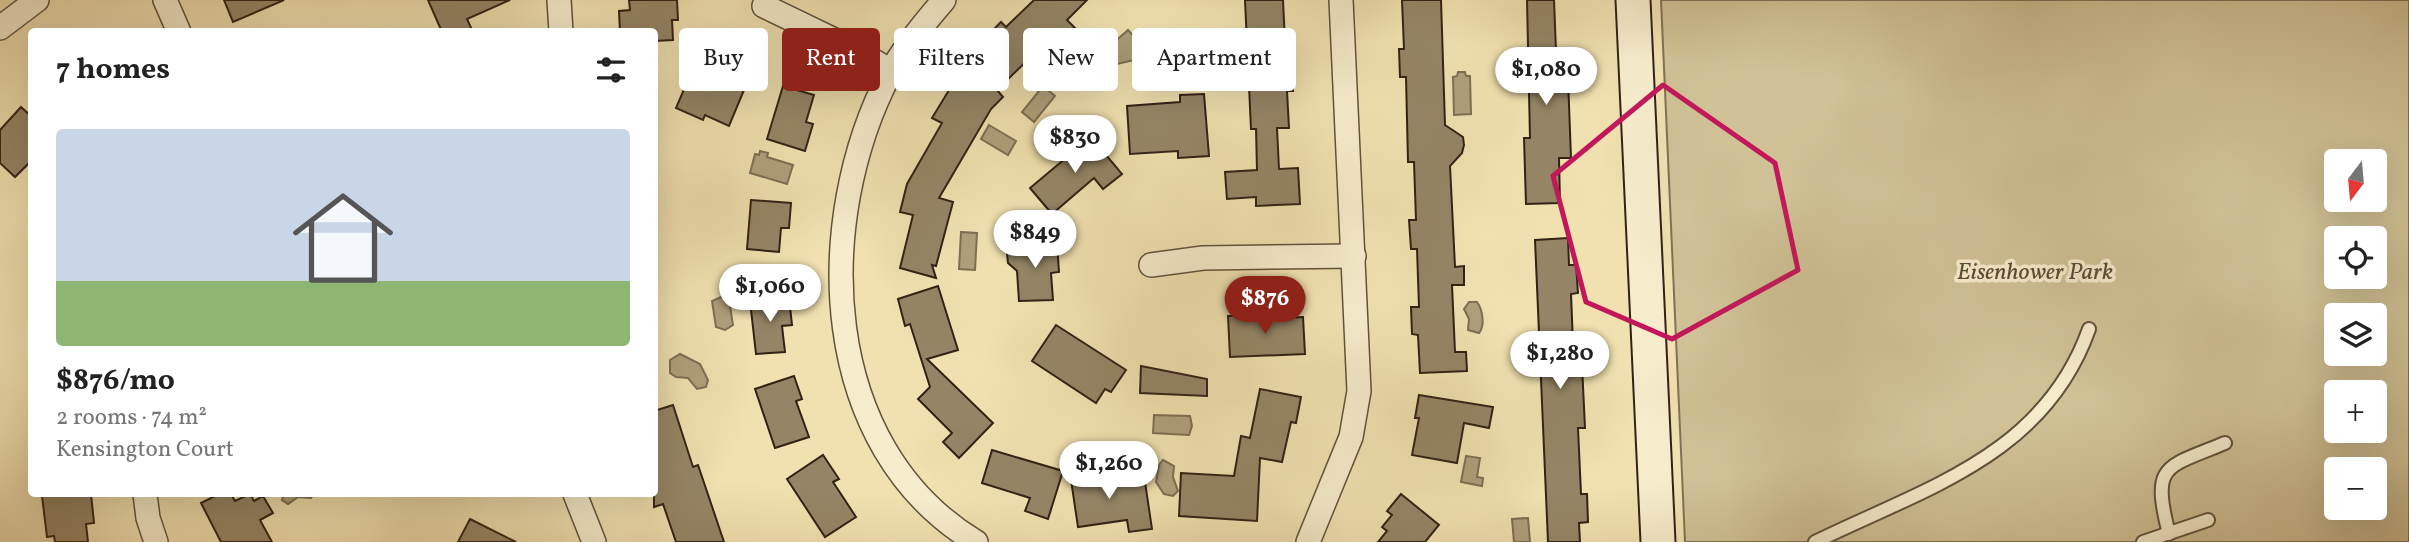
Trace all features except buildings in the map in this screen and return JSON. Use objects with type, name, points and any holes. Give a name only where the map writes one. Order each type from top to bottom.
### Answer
[{"type":"main road","points":[[1633,0],[1658,542]]},
{"type":"street","points":[[0,28],[37,0]]},
{"type":"street","points":[[165,0],[177,28]]},
{"type":"street","points":[[559,0],[561,28]]},
{"type":"street","points":[[944,0],[891,71],[866,134],[846,204],[840,285],[849,355],[873,426],[906,481],[945,520],[976,542]]},
{"type":"street","points":[[1308,542],[1347,449],[1358,412],[1359,361],[1342,0]]},
{"type":"street","points":[[764,6],[853,49],[891,71]]},
{"type":"street","points":[[1151,265],[1223,257],[1354,256]]},
{"type":"street","points":[[145,497],[148,518],[156,542]]},
{"type":"street","points":[[576,497],[594,542]]},
{"type":"lane","points":[[1815,542],[1970,469],[2036,419],[2055,397],[2078,358],[2089,329]]},
{"type":"lane","points":[[2169,534],[2160,499],[2162,477],[2170,466],[2225,443]]},
{"type":"lane","points":[[2143,542],[2208,520]]},
{"type":"highlighted area","points":[[1663,85],[1775,163],[1798,270],[1672,339],[1586,302],[1553,176]]},
{"type":"green space","name":"Eisenhower Park","points":[[1661,0],[2409,0],[2409,542],[1685,542]]},
{"type":"shaded area","points":[[1128,30],[1132,35],[1132,61],[1118,64],[1118,39]]},
{"type":"shaded area","points":[[1458,72],[1465,72],[1466,76],[1470,76],[1471,114],[1454,115],[1453,77],[1457,76]]},
{"type":"shaded area","points":[[1039,91],[1049,91],[1055,96],[1034,122],[1022,112]]},
{"type":"shaded area","points":[[989,125],[1016,141],[1008,155],[981,139]]},
{"type":"shaded area","points":[[760,151],[768,153],[767,157],[793,165],[787,184],[750,173],[755,154],[759,155]]},
{"type":"shaded area","points":[[961,232],[977,233],[975,270],[959,269]]},
{"type":"shaded area","points":[[721,297],[729,299],[733,325],[725,330],[716,327],[712,301]]},
{"type":"shaded area","points":[[1469,302],[1477,302],[1481,309],[1483,322],[1479,333],[1468,330],[1469,319],[1464,309]]},
{"type":"shaded area","points":[[680,354],[700,364],[708,380],[706,387],[697,389],[688,378],[676,377],[670,373],[670,360]]},
{"type":"shaded area","points":[[1154,415],[1190,416],[1192,426],[1189,435],[1153,433]]},
{"type":"shaded area","points":[[1466,456],[1480,458],[1477,477],[1483,478],[1482,486],[1461,482]]},
{"type":"shaded area","points":[[1163,460],[1174,466],[1173,477],[1178,491],[1173,496],[1164,494],[1156,482],[1159,465]]},
{"type":"shaded area","points":[[283,497],[298,497],[288,504],[282,500]]},
{"type":"shaded area","points":[[1528,518],[1530,542],[1514,542],[1512,519]]}]
